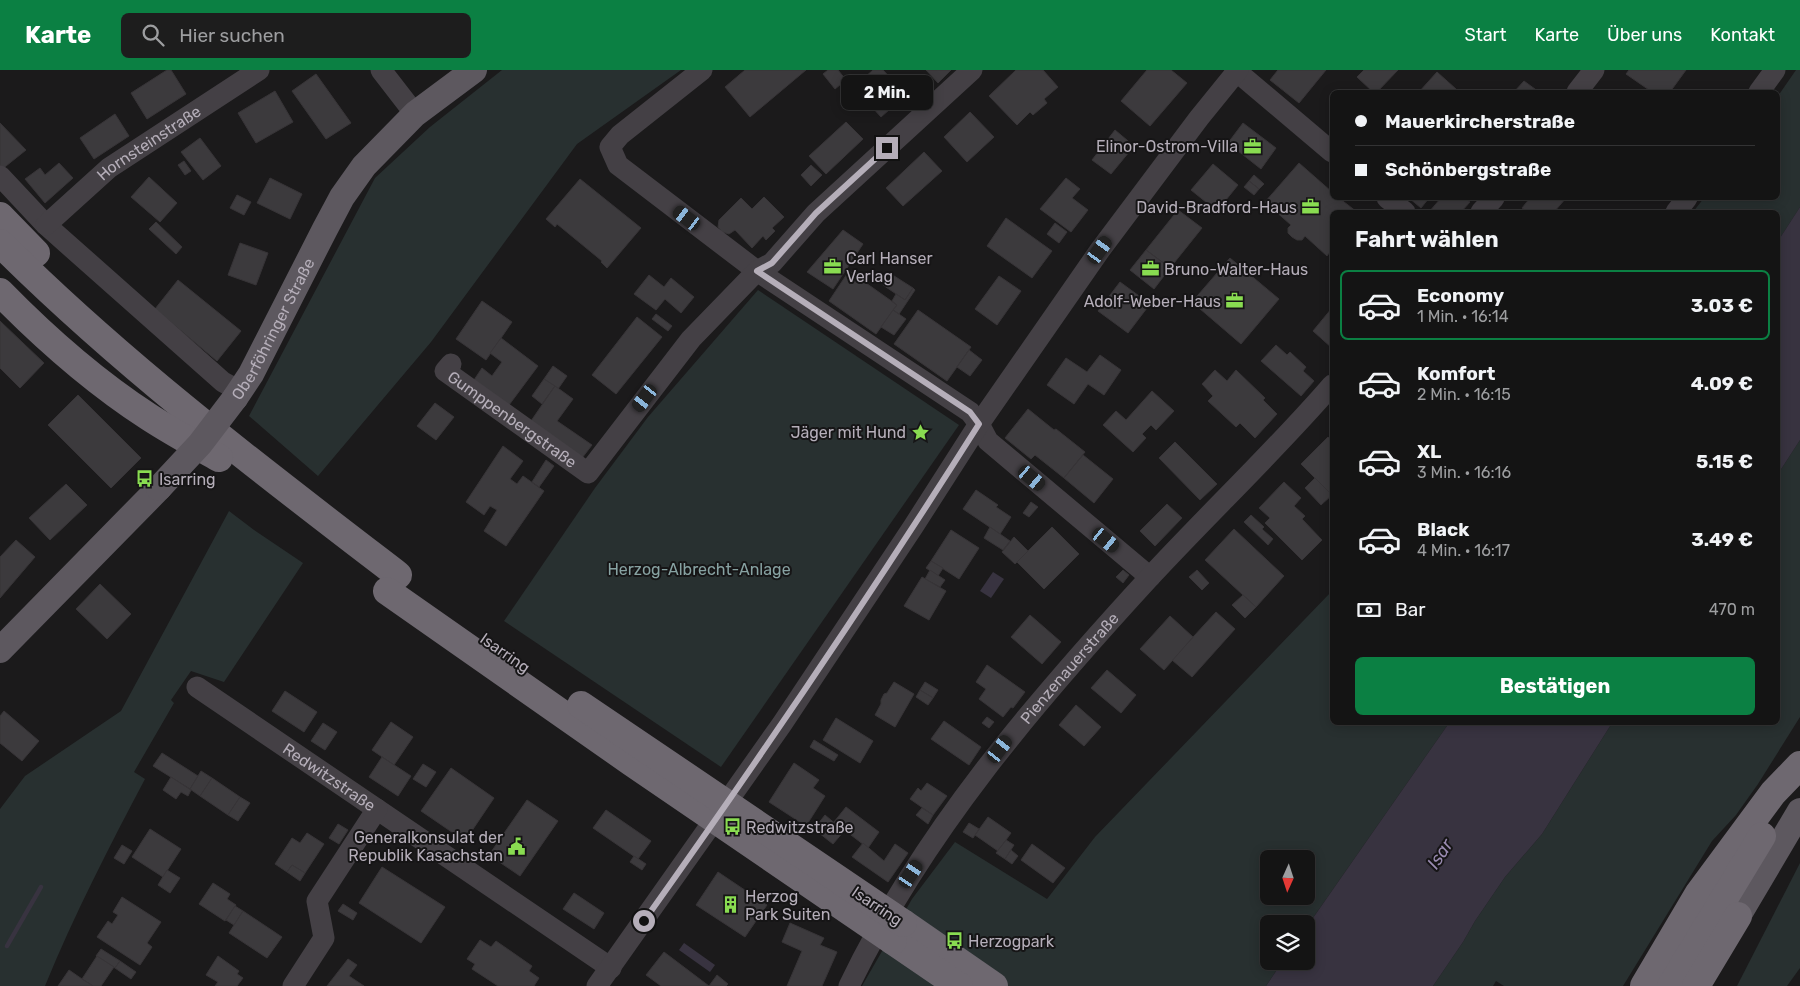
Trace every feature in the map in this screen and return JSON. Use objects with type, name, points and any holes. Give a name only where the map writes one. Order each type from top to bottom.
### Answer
[{"type":"highway","points":[[0,216],[67,285],[175,387],[211,429]]},
{"type":"highway","name":"Isarring","points":[[0,243],[35,278],[95,332],[393,583]]},
{"type":"highway","name":"Isarring","points":[[0,269],[22,292],[82,345],[220,459],[393,583],[519,663],[898,932],[994,986]]},
{"type":"highway","points":[[0,292],[74,360],[111,390],[149,417],[220,459]]},
{"type":"highway","points":[[1644,986],[1699,893],[1773,793],[1800,765]]},
{"type":"highway","points":[[1671,986],[1800,772]]},
{"type":"highway","points":[[1696,986],[1738,916]]},
{"type":"highway","points":[[1718,986],[1738,916]]},
{"type":"highway","name":"Isarring","points":[[898,932],[959,986]]},
{"type":"main road","name":"Oberföhringer Straße","points":[[0,650],[200,444],[238,394],[260,358],[342,197],[364,166],[415,114],[474,70]]},
{"type":"main road","points":[[1738,916],[1800,811]]},
{"type":"street","name":"Hornsteinstraße","points":[[46,224],[109,168],[259,70]]},
{"type":"street","points":[[380,70],[415,114]]},
{"type":"street","points":[[702,70],[620,135],[610,147],[618,165],[757,271],[970,412],[988,441],[1150,576]]},
{"type":"street","points":[[757,271],[772,263],[816,213],[972,70]]},
{"type":"street","points":[[1579,90],[1594,70]]},
{"type":"street","points":[[1760,90],[1775,70]]},
{"type":"street","points":[[597,986],[782,724],[913,528],[979,424],[1105,243],[1199,118],[1237,71],[1330,150]]},
{"type":"street","points":[[0,176],[46,224],[238,394]]},
{"type":"street","points":[[1390,200],[1403,210]]},
{"type":"street","points":[[1483,210],[1492,200]]},
{"type":"street","points":[[1678,210],[1685,200]]},
{"type":"street","name":"Gumppenbergstraße","points":[[451,364],[446,372],[588,473],[691,339],[757,271]]},
{"type":"street","name":"Pienzenauerstraße","points":[[849,986],[896,899],[943,827],[1012,734],[1150,576],[1304,418],[1330,387]]},
{"type":"street","name":"Redwitzstraße","points":[[196,687],[610,968]]},
{"type":"street","points":[[293,986],[324,938],[317,901],[377,809]]},
{"type":"green space","points":[[502,70],[681,70],[577,144],[431,342],[318,476],[249,416],[375,178],[430,127]]},
{"type":"green space","points":[[1796,70],[1800,70],[1800,207],[1780,238],[1780,210],[1695,210],[1702,200],[1780,200],[1780,93]]},
{"type":"green space","name":"Herzog-Albrecht-Anlage","points":[[758,290],[959,425],[721,767],[504,621],[595,488],[648,417]]},
{"type":"green space","points":[[1800,440],[1800,717],[1736,815],[1712,841],[1623,986],[1504,986],[1496,981],[1493,986],[1433,986],[1505,877],[1542,834],[1611,725],[1780,725],[1780,471]]},
{"type":"green space","points":[[229,511],[303,563],[224,682],[191,671],[171,700],[174,703],[134,772],[145,779],[92,881],[45,986],[0,986],[0,809],[25,776],[121,711]]},
{"type":"green space","points":[[1330,593],[1330,725],[1448,725],[1315,915],[1260,915],[1260,970],[1277,970],[1266,986],[862,986],[912,899],[955,842],[1047,899],[1095,837]]},
{"type":"green space","points":[[1800,863],[1800,968],[1787,986],[1737,986]]},
{"type":"water","points":[[1800,207],[1800,440],[1780,471],[1780,238]]},
{"type":"water","points":[[993,572],[1004,579],[991,598],[980,591]]},
{"type":"water","name":"Isar","points":[[1448,725],[1611,725],[1542,834],[1505,877],[1433,986],[1266,986],[1277,970],[1315,970],[1315,915]]},
{"type":"water","points":[[684,943],[715,965],[710,972],[679,950]]},
{"type":"building","points":[[167,70],[171,70],[186,94],[147,119],[131,93]]},
{"type":"building","points":[[745,70],[806,70],[750,117],[725,87]]},
{"type":"building","points":[[828,70],[838,70],[846,80],[835,89],[823,74]]},
{"type":"building","points":[[873,70],[883,70],[906,95],[881,117],[854,87]]},
{"type":"building","points":[[926,70],[951,70],[938,83]]},
{"type":"building","points":[[1016,70],[1043,70],[1058,87],[1044,99],[1047,103],[1033,115],[1030,112],[1017,125],[989,96]]},
{"type":"building","points":[[1147,70],[1171,70],[1187,83],[1150,126],[1121,101]]},
{"type":"building","points":[[1278,70],[1326,70],[1299,103],[1270,80]]},
{"type":"building","points":[[1364,70],[1398,70],[1379,90],[1371,90],[1357,77]]},
{"type":"building","points":[[1629,70],[1686,70],[1671,90],[1649,90],[1626,74]]},
{"type":"building","points":[[1437,72],[1456,89],[1455,90],[1421,90]]},
{"type":"building","points":[[316,74],[351,123],[326,139],[292,91]]},
{"type":"building","points":[[1524,81],[1536,90],[1516,90]]},
{"type":"building","points":[[275,91],[293,122],[256,143],[238,113]]},
{"type":"building","points":[[970,112],[994,137],[967,162],[944,137]]},
{"type":"building","points":[[115,114],[129,136],[94,159],[80,138]]},
{"type":"building","points":[[846,122],[863,139],[826,174],[809,156]]},
{"type":"building","points":[[0,123],[26,150],[1,170],[0,168]]},
{"type":"building","name":"Elinor-Ostrom-Villa","points":[[1243,123],[1276,148],[1261,169],[1228,143]]},
{"type":"building","points":[[1115,130],[1134,146],[1111,174],[1092,160]]},
{"type":"building","points":[[200,138],[221,166],[203,180],[181,152]]},
{"type":"building","points":[[924,152],[942,171],[903,206],[886,188]]},
{"type":"building","points":[[184,161],[191,171],[185,175],[178,165]]},
{"type":"building","points":[[59,163],[73,178],[45,203],[25,179],[40,168],[45,175]]},
{"type":"building","name":"David-Bradford-Haus","points":[[1299,163],[1330,190],[1330,200],[1342,200],[1354,210],[1330,210],[1330,252],[1327,256],[1305,236],[1302,240],[1292,237],[1288,233],[1288,228],[1291,225],[1265,202]]},
{"type":"building","points":[[1213,164],[1238,185],[1217,211],[1191,190]]},
{"type":"building","points":[[811,165],[822,175],[811,186],[801,175]]},
{"type":"building","points":[[1254,175],[1264,184],[1259,189],[1249,181]]},
{"type":"building","points":[[149,177],[177,203],[160,222],[131,197]]},
{"type":"building","points":[[270,178],[302,194],[290,219],[257,203]]},
{"type":"building","points":[[1066,178],[1080,189],[1072,198],[1088,210],[1071,232],[1040,209]]},
{"type":"building","points":[[580,179],[641,228],[607,268],[602,261],[557,224],[555,227],[546,219]]},
{"type":"building","points":[[1249,181],[1259,189],[1254,195],[1244,187]]},
{"type":"building","points":[[237,195],[251,202],[244,215],[230,208]]},
{"type":"building","points":[[764,197],[784,217],[772,228],[775,231],[766,240],[763,236],[752,248],[735,230],[729,234],[722,232],[718,227],[719,220],[741,198],[752,209]]},
{"type":"building","points":[[1411,200],[1427,200],[1421,208]]},
{"type":"building","points":[[1439,200],[1467,200],[1470,202],[1463,210],[1431,210]]},
{"type":"building","points":[[1528,200],[1564,200],[1556,210],[1524,210],[1522,208]]},
{"type":"building","points":[[1178,210],[1202,228],[1170,268],[1146,250]]},
{"type":"building","points":[[1006,218],[1052,251],[1032,278],[987,246]]},
{"type":"building","points":[[156,222],[182,247],[176,254],[149,229]]},
{"type":"building","points":[[1055,223],[1067,232],[1059,243],[1047,234]]},
{"type":"building","points":[[843,230],[863,244],[833,289],[807,272]]},
{"type":"building","points":[[240,243],[268,253],[256,285],[228,275]]},
{"type":"building","name":"Bruno-Walter-Haus","points":[[1146,250],[1170,268],[1154,289],[1130,270]]},
{"type":"building","name":"Adolf-Weber-Haus","points":[[1230,258],[1279,299],[1241,344],[1192,302]]},
{"type":"building","points":[[849,271],[897,305],[876,334],[829,301]]},
{"type":"building","points":[[891,274],[913,288],[905,300],[883,285]]},
{"type":"building","points":[[649,275],[664,287],[671,278],[694,297],[681,313],[665,299],[656,310],[634,294]]},
{"type":"building","points":[[999,276],[1021,291],[997,325],[975,309]]},
{"type":"building","points":[[178,280],[241,331],[217,361],[155,309]]},
{"type":"building","points":[[1120,282],[1150,304],[1128,333],[1098,311]]},
{"type":"building","points":[[913,288],[915,290],[899,314],[893,310],[897,305],[892,301],[896,294],[905,300]]},
{"type":"building","points":[[482,301],[512,322],[486,360],[456,339]]},
{"type":"building","points":[[893,310],[906,319],[894,335],[881,327]]},
{"type":"building","points":[[918,310],[971,347],[947,381],[894,344]]},
{"type":"building","points":[[1330,310],[1330,346],[1313,331]]},
{"type":"building","points":[[656,314],[672,326],[668,331],[652,319]]},
{"type":"building","points":[[637,317],[662,337],[616,394],[592,375]]},
{"type":"building","points":[[0,321],[44,363],[20,388],[0,368]]},
{"type":"building","points":[[501,338],[538,366],[509,405],[474,380],[482,368],[492,376],[502,362],[490,353]]},
{"type":"building","points":[[1276,345],[1287,355],[1290,352],[1306,367],[1303,371],[1314,381],[1301,396],[1261,361]]},
{"type":"building","points":[[969,350],[982,360],[970,376],[957,367]]},
{"type":"building","points":[[1100,355],[1121,370],[1104,395],[1088,384],[1074,404],[1047,385],[1066,358],[1087,372]]},
{"type":"building","points":[[553,366],[567,376],[558,389],[544,379]]},
{"type":"building","points":[[1215,370],[1227,381],[1236,370],[1265,398],[1263,400],[1277,414],[1255,438],[1240,423],[1236,427],[1208,401],[1213,396],[1202,384]]},
{"type":"building","points":[[544,379],[555,386],[542,404],[532,396]]},
{"type":"building","points":[[555,386],[573,399],[557,421],[592,445],[582,458],[531,421]]},
{"type":"building","points":[[1152,391],[1174,411],[1156,430],[1151,425],[1142,434],[1146,438],[1133,452],[1103,425],[1116,411],[1126,420]]},
{"type":"building","points":[[78,395],[141,458],[111,488],[48,425]]},
{"type":"building","points":[[435,403],[454,417],[436,440],[417,426]]},
{"type":"building","points":[[1028,409],[1085,452],[1064,478],[1035,455],[1031,459],[1005,438]]},
{"type":"building","points":[[1328,437],[1330,439],[1330,493],[1301,464]]},
{"type":"building","points":[[1175,442],[1217,484],[1200,500],[1159,458]]},
{"type":"building","points":[[503,446],[523,461],[510,479],[517,484],[523,476],[544,491],[506,546],[484,531],[497,510],[490,506],[484,515],[466,502]]},
{"type":"building","points":[[1083,455],[1113,479],[1094,503],[1064,478]]},
{"type":"building","points":[[546,460],[554,466],[539,487],[532,482]]},
{"type":"building","points":[[1315,478],[1330,493],[1330,497],[1321,505],[1305,488]]},
{"type":"building","points":[[1284,482],[1301,498],[1294,506],[1305,516],[1302,519],[1322,540],[1302,560],[1265,523],[1270,518],[1259,508]]},
{"type":"building","points":[[66,484],[87,505],[50,540],[29,518]]},
{"type":"building","points":[[976,490],[998,505],[996,507],[1011,517],[1000,534],[963,509]]},
{"type":"building","points":[[1031,502],[1038,507],[1029,517],[1023,513]]},
{"type":"building","points":[[1167,504],[1182,518],[1155,546],[1140,531]]},
{"type":"building","points":[[1251,515],[1273,539],[1268,545],[1244,522]]},
{"type":"building","points":[[990,527],[1010,541],[1003,550],[984,538]]},
{"type":"building","points":[[1052,527],[1079,554],[1044,589],[1017,562]]},
{"type":"building","points":[[1234,529],[1284,576],[1256,607],[1205,560]]},
{"type":"building","points":[[951,530],[979,548],[959,579],[931,561]]},
{"type":"building","points":[[1014,537],[1028,551],[1015,564],[1002,552]]},
{"type":"building","points":[[16,540],[35,557],[0,598],[0,557]]},
{"type":"building","points":[[931,561],[943,568],[938,576],[926,568]]},
{"type":"building","points":[[930,570],[945,580],[940,587],[925,579]]},
{"type":"building","points":[[1123,570],[1129,575],[1123,583],[1116,577]]},
{"type":"building","points":[[1197,570],[1209,583],[1202,590],[1189,577]]},
{"type":"building","points":[[922,577],[946,591],[929,620],[904,606]]},
{"type":"building","points":[[100,584],[131,614],[107,639],[76,609]]},
{"type":"building","points":[[1243,595],[1256,607],[1245,618],[1232,605]]},
{"type":"building","points":[[1216,612],[1235,629],[1192,677],[1172,660]]},
{"type":"building","points":[[1030,615],[1061,642],[1042,664],[1011,637]]},
{"type":"building","points":[[1170,616],[1193,637],[1164,670],[1140,649]]},
{"type":"building","points":[[987,665],[1025,692],[1013,708],[1011,707],[1003,717],[979,699],[986,689],[976,682]]},
{"type":"building","points":[[1107,670],[1136,695],[1121,713],[1091,688]]},
{"type":"building","points":[[894,682],[914,694],[895,727],[875,715],[884,694],[887,693]]},
{"type":"building","points":[[925,682],[938,690],[933,698],[920,690]]},
{"type":"building","points":[[920,690],[933,698],[928,705],[916,697]]},
{"type":"building","points":[[285,691],[317,712],[304,732],[272,711]]},
{"type":"building","points":[[1076,705],[1101,727],[1084,746],[1059,725]]},
{"type":"building","points":[[4,711],[39,741],[22,761],[0,743],[0,716]]},
{"type":"building","points":[[987,717],[994,722],[989,728],[982,723]]},
{"type":"building","points":[[836,718],[873,741],[860,763],[823,740]]},
{"type":"building","points":[[944,721],[981,747],[969,765],[931,739]]},
{"type":"building","points":[[391,722],[413,737],[394,765],[372,750]]},
{"type":"building","points":[[323,723],[337,732],[325,750],[311,741]]},
{"type":"building","points":[[814,740],[838,755],[834,761],[810,747]]},
{"type":"building","points":[[162,753],[198,776],[190,789],[153,766]]},
{"type":"building","points":[[382,757],[411,776],[398,796],[369,777]]},
{"type":"building","points":[[794,763],[819,780],[813,788],[825,796],[806,826],[769,802]]},
{"type":"building","points":[[423,764],[436,772],[426,787],[413,779]]},
{"type":"building","points":[[451,768],[494,798],[465,841],[421,811]]},
{"type":"building","points":[[201,771],[212,778],[200,796],[190,789]]},
{"type":"building","points":[[171,777],[191,790],[188,796],[181,792],[176,799],[163,790]]},
{"type":"building","points":[[212,778],[240,797],[228,815],[200,796]]},
{"type":"building","points":[[927,783],[947,796],[933,815],[910,799],[918,788],[921,791]]},
{"type":"building","points":[[240,797],[250,803],[238,821],[228,815]]},
{"type":"building","points":[[527,800],[558,821],[520,876],[489,855]]},
{"type":"building","points":[[846,807],[879,832],[868,848],[834,822]]},
{"type":"building","points":[[922,808],[933,815],[928,824],[916,815]]},
{"type":"building","points":[[606,810],[651,841],[638,859],[593,828]]},
{"type":"building","points":[[825,815],[844,831],[833,844],[814,829]]},
{"type":"building","points":[[988,817],[1011,833],[998,851],[975,835]]},
{"type":"building","points":[[969,823],[979,829],[973,838],[963,832]]},
{"type":"building","points":[[338,824],[348,830],[339,844],[329,838]]},
{"type":"building","points":[[150,829],[181,849],[163,877],[132,857]]},
{"type":"building","points":[[307,833],[324,844],[305,873],[292,865],[287,872],[275,864],[292,838],[300,843]]},
{"type":"building","points":[[1006,840],[1014,845],[1005,859],[996,853]]},
{"type":"building","points":[[863,843],[884,861],[895,844],[908,853],[888,882],[852,857]]},
{"type":"building","points":[[1032,844],[1065,868],[1053,883],[1021,860]]},
{"type":"building","points":[[122,845],[132,851],[124,864],[114,858]]},
{"type":"building","points":[[1011,850],[1018,856],[1012,864],[1005,859]]},
{"type":"building","points":[[634,856],[646,864],[642,870],[630,862]]},
{"type":"building","points":[[292,865],[305,873],[300,881],[287,872]]},
{"type":"building","points":[[382,867],[445,907],[421,943],[359,903]]},
{"type":"building","points":[[167,870],[180,878],[170,893],[158,885]]},
{"type":"building","name":"Herzog Park Suiten","points":[[718,872],[767,905],[745,937],[696,905]]},
{"type":"building","points":[[213,883],[230,894],[227,899],[236,905],[225,921],[199,904]]},
{"type":"building","points":[[574,893],[604,913],[594,929],[563,909]]},
{"type":"building","points":[[122,897],[161,922],[147,943],[152,947],[140,965],[97,937],[108,921],[112,924],[118,915],[113,912]]},
{"type":"building","points":[[343,904],[357,913],[353,920],[338,911]]},
{"type":"building","points":[[235,906],[243,911],[234,925],[226,920]]},
{"type":"building","points":[[243,911],[282,937],[267,958],[229,933]]},
{"type":"building","points":[[790,923],[824,938],[820,945],[837,952],[822,986],[787,986],[802,951],[782,942]]},
{"type":"building","points":[[480,940],[491,947],[496,941],[532,966],[529,971],[539,978],[534,986],[498,986],[472,969],[475,964],[467,959]]},
{"type":"building","points":[[101,949],[120,961],[115,968],[96,956]]},
{"type":"building","points":[[664,952],[709,986],[661,986],[646,975]]},
{"type":"building","points":[[97,956],[114,967],[101,986],[93,986],[82,979]]},
{"type":"building","points":[[218,956],[239,971],[237,974],[243,978],[237,986],[215,986],[218,982],[206,975]]},
{"type":"building","points":[[348,959],[357,965],[349,976],[364,986],[327,986]]},
{"type":"building","points":[[120,961],[136,972],[131,979],[115,968]]},
{"type":"building","points":[[69,970],[82,979],[93,986],[58,986]]},
{"type":"building","points":[[717,975],[728,984],[726,986],[709,986]]},
{"type":"waterway","points":[[7,946],[41,887]]},
{"type":"place","name":"Elinor-Ostrom-Villa","points":[[1252,146]]},
{"type":"place","name":"David-Bradford-Haus","points":[[1311,207]]},
{"type":"place","name":"Carl Hanser Verlag","points":[[832,267]]},
{"type":"place","name":"Bruno-Walter-Haus","points":[[1150,269]]},
{"type":"place","name":"Adolf-Weber-Haus","points":[[1235,301]]},
{"type":"place","name":"Jäger mit Hund","points":[[920,432]]},
{"type":"place","name":"Isarring","points":[[145,479]]},
{"type":"place","name":"Redwitzstraße","points":[[732,827]]},
{"type":"place","name":"Generalkonsulat der Republik Kasachstan","points":[[517,846]]},
{"type":"place","name":"Herzog Park Suiten","points":[[731,905]]},
{"type":"place","name":"Herzogpark","points":[[954,941]]},
{"type":"route","points":[[644,921],[782,724],[913,528],[979,424],[970,412],[790,291],[757,271],[772,263],[816,213],[887,148]]}]
